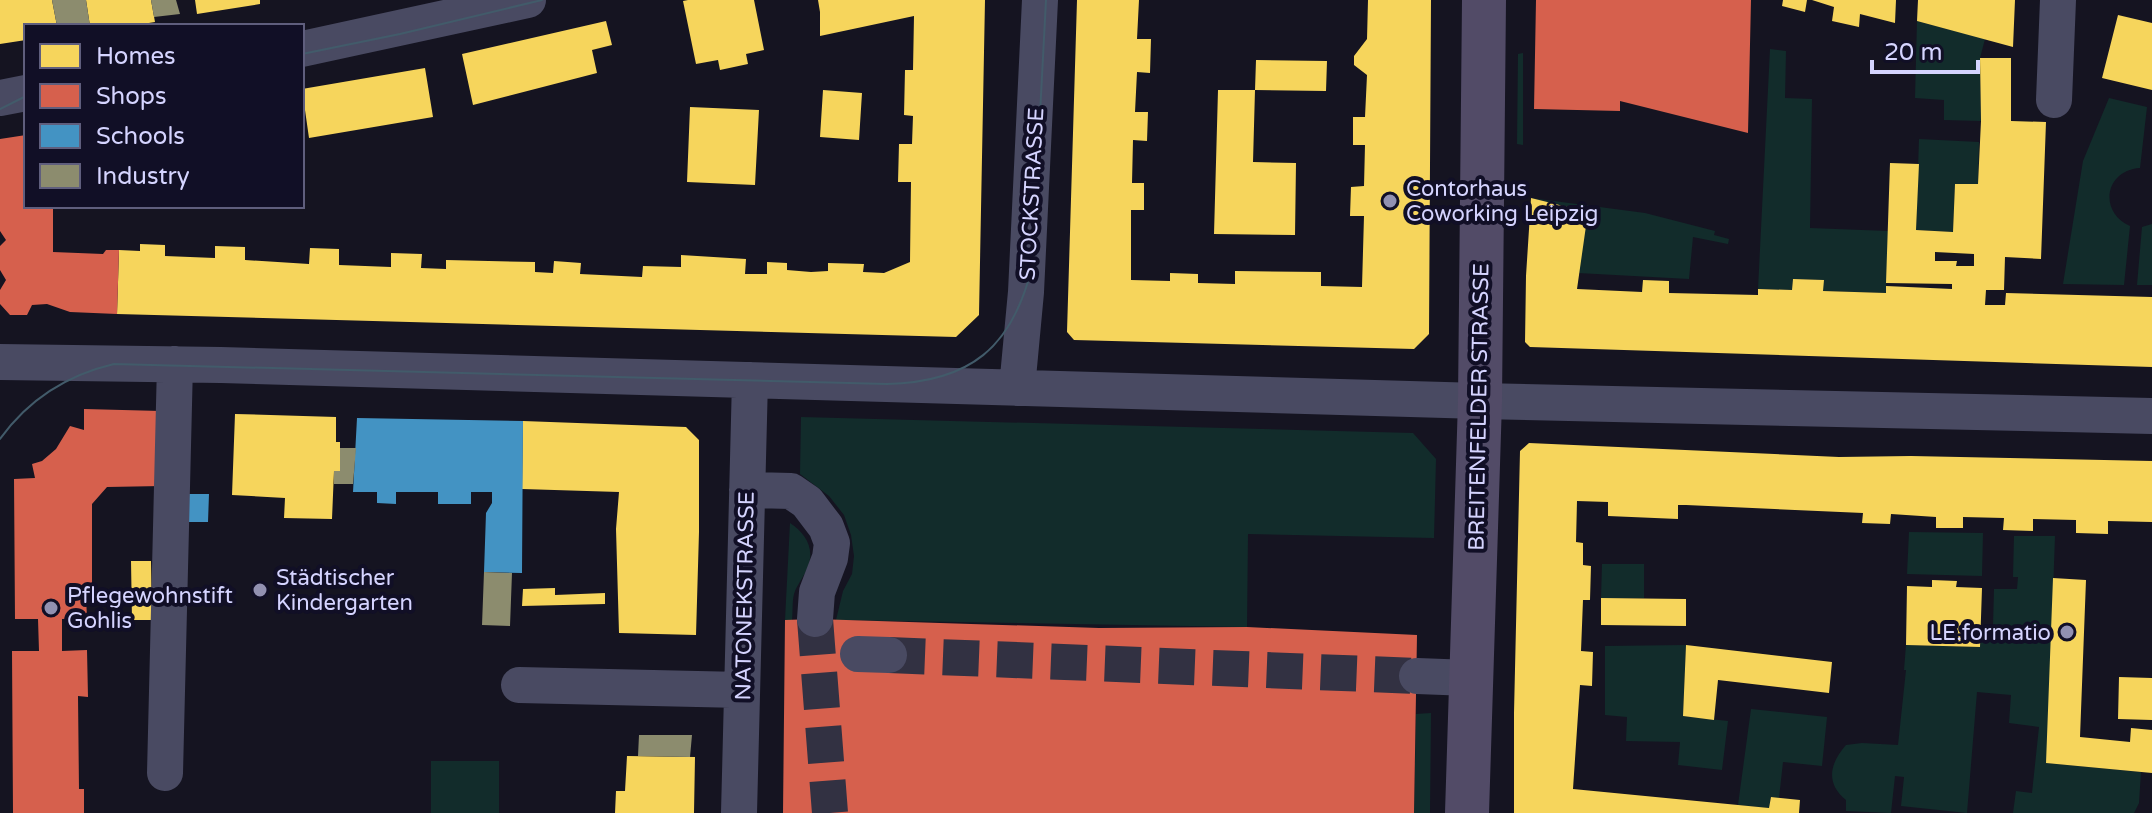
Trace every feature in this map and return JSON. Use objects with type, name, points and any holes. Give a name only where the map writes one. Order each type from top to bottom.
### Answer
[{"type":"main road","name":"BREITENFELDER STRASSE","points":[[1467,813],[1479,421],[1484,0]]},
{"type":"street","points":[[304,48],[386,15],[528,0]]},
{"type":"street","name":"STOCKSTRASSE","points":[[1017,388],[1026,292],[1040,0]]},
{"type":"street","points":[[2054,100],[2058,0]]},
{"type":"street","points":[[0,98],[24,93]]},
{"type":"street","points":[[0,362],[175,364],[1017,388],[1479,421],[2152,416]]},
{"type":"street","points":[[165,773],[175,364]]},
{"type":"street","name":"NATONEKSTRASSE","points":[[739,813],[750,380]]},
{"type":"street","points":[[747,490],[791,491],[807,502],[826,527],[832,543],[830,558],[817,592],[815,619]]},
{"type":"street","points":[[1417,676],[1470,678]]},
{"type":"street","points":[[519,685],[742,690]]},
{"type":"green space","points":[[1917,21],[1985,39],[1980,58],[1981,121],[1944,120],[1944,100],[1915,98]]},
{"type":"green space","points":[[1770,49],[1786,51],[1785,98],[1812,99],[1810,228],[1888,231],[1886,293],[1823,291],[1823,280],[1793,279],[1792,290],[1758,289]]},
{"type":"green space","points":[[1523,53],[1523,145],[1517,144],[1518,54]]},
{"type":"green space","points":[[2109,98],[2147,107],[2140,168],[2128,170],[2119,176],[2110,192],[2113,211],[2130,226],[2124,285],[2063,284],[2083,161]]},
{"type":"green space","points":[[1919,139],[1979,142],[1978,184],[1955,184],[1953,232],[1916,230]]},
{"type":"green space","points":[[1531,198],[1645,213],[1715,231],[1714,235],[1729,239],[1728,244],[1693,237],[1689,279],[1578,273],[1588,212]]},
{"type":"green space","points":[[2152,224],[2152,285],[2137,285],[2142,227]]},
{"type":"green space","points":[[801,417],[1413,433],[1436,459],[1434,538],[1248,534],[1247,627],[836,620],[843,591],[852,574],[854,556],[851,535],[844,515],[829,496],[800,474]]},
{"type":"green space","points":[[790,523],[804,536],[810,559],[794,594],[792,620],[785,620]]},
{"type":"green space","points":[[1909,532],[1983,533],[1982,576],[1907,574]]},
{"type":"green space","points":[[2014,536],[2055,536],[2047,763],[2141,772],[2139,803],[2134,813],[2013,813],[2016,791],[2032,793],[2039,727],[2009,723],[2011,695],[1977,692],[1967,813],[1901,806],[1904,777],[1895,776],[1891,813],[1846,811],[1846,800],[1833,780],[1836,759],[1846,745],[1898,745],[1906,645],[1980,647],[1981,626],[1993,626],[1994,589],[2017,589],[2018,577],[2013,577]]},
{"type":"green space","points":[[1602,564],[1644,564],[1644,598],[1601,598]]},
{"type":"green space","points":[[1686,645],[1683,716],[1728,721],[1722,770],[1678,765],[1680,742],[1626,741],[1627,717],[1605,715],[1605,646]]},
{"type":"green space","points":[[1751,709],[1827,717],[1822,766],[1783,762],[1779,798],[1771,797],[1769,808],[1738,805]]},
{"type":"green space","points":[[1431,713],[1430,813],[1414,813],[1416,714]]},
{"type":"green space","points":[[431,761],[499,761],[499,813],[431,813]]},
{"type":"building: Homes","points":[[0,0],[52,0],[57,24],[24,24],[24,40],[0,44]]},
{"type":"building: Homes","points":[[86,0],[151,0],[155,22],[90,24]]},
{"type":"building: Homes","points":[[195,0],[260,0],[260,4],[197,14]]},
{"type":"building: Homes","points":[[754,0],[764,50],[746,54],[748,64],[720,70],[718,60],[696,64],[683,1]]},
{"type":"building: Homes","points":[[818,0],[985,0],[979,315],[956,337],[117,314],[119,250],[140,251],[140,244],[165,245],[165,256],[215,258],[215,246],[245,247],[245,260],[309,264],[310,248],[339,249],[339,265],[391,267],[391,253],[422,254],[421,268],[446,269],[446,260],[535,262],[535,272],[553,273],[554,261],[581,263],[580,274],[642,277],[643,266],[681,267],[681,255],[746,259],[745,274],[767,274],[767,262],[787,263],[787,270],[811,272],[828,271],[828,263],[864,264],[863,272],[884,273],[910,262],[911,182],[898,182],[899,144],[912,144],[913,116],[904,115],[905,70],[913,70],[914,16],[820,36]]},
{"type":"building: Homes","points":[[1077,0],[1139,0],[1137,39],[1151,39],[1150,73],[1137,72],[1135,112],[1148,112],[1147,141],[1133,140],[1132,183],[1144,183],[1144,210],[1131,210],[1131,280],[1170,281],[1170,273],[1198,274],[1198,283],[1235,284],[1235,271],[1321,272],[1321,286],[1362,287],[1364,216],[1350,216],[1351,187],[1364,186],[1365,145],[1353,145],[1353,117],[1365,117],[1367,75],[1354,65],[1354,56],[1367,39],[1368,0],[1431,0],[1429,334],[1414,349],[1074,340],[1067,332]]},
{"type":"building: Homes","points":[[1783,0],[1807,0],[1805,12],[1782,6]]},
{"type":"building: Homes","points":[[1812,0],[1896,0],[1895,23],[1860,14],[1859,27],[1832,21],[1834,7]]},
{"type":"building: Homes","points":[[1918,0],[2015,0],[2013,47],[1917,21]]},
{"type":"building: Homes","points":[[2118,15],[2152,23],[2152,90],[2102,78]]},
{"type":"building: Homes","points":[[606,21],[612,45],[592,50],[597,73],[473,105],[462,54]]},
{"type":"building: Homes","points":[[1980,58],[2011,58],[2011,121],[2046,122],[2041,259],[2005,257],[2004,290],[1986,290],[1985,305],[2005,305],[2006,293],[2152,297],[2152,367],[1530,347],[1525,342],[1531,198],[1588,212],[1577,289],[1642,292],[1643,280],[1669,281],[1669,293],[1758,295],[1758,289],[1792,290],[1793,279],[1824,280],[1823,291],[1886,293],[1886,286],[1952,289],[1952,284],[1886,283],[1890,163],[1919,164],[1916,230],[1953,232],[1955,184],[1978,184]],"holes":[[[1935,252],[1974,254],[1974,266],[1956,266],[1957,261],[1935,261]]]},
{"type":"building: Homes","points":[[1256,60],[1327,61],[1326,91],[1255,90]]},
{"type":"building: Homes","points":[[425,68],[433,117],[309,138],[304,89]]},
{"type":"building: Homes","points":[[823,90],[862,93],[859,140],[820,137]]},
{"type":"building: Homes","points":[[1218,90],[1255,90],[1253,162],[1296,163],[1295,235],[1214,234]]},
{"type":"building: Homes","points":[[690,107],[759,110],[755,185],[687,182]]},
{"type":"building: Homes","points":[[235,414],[336,417],[340,471],[334,471],[332,519],[284,518],[285,498],[232,495]]},
{"type":"building: Homes","points":[[523,421],[686,427],[699,440],[696,635],[619,633],[616,529],[619,492],[522,489]]},
{"type":"building: Homes","points":[[1529,443],[1839,457],[2152,461],[2152,522],[2108,521],[2108,534],[2076,533],[2076,520],[2033,519],[2033,531],[2003,530],[2004,518],[1963,517],[1963,528],[1936,528],[1936,517],[1891,514],[1890,524],[1862,523],[1863,513],[1686,505],[1678,505],[1678,519],[1608,516],[1608,502],[1577,501],[1576,542],[1583,543],[1583,565],[1591,566],[1590,600],[1583,600],[1581,651],[1593,652],[1592,686],[1580,685],[1573,789],[1769,808],[1771,797],[1800,800],[1799,813],[1514,813],[1520,451]]},
{"type":"building: Homes","points":[[131,561],[151,561],[152,620],[132,620]]},
{"type":"building: Homes","name":"LE.formatio","points":[[2053,578],[2086,580],[2080,737],[2130,742],[2131,728],[2152,730],[2152,773],[2046,763]]},
{"type":"building: Homes","points":[[1932,580],[1957,581],[1956,587],[1982,588],[1980,647],[1906,645],[1907,586],[1932,587]]},
{"type":"building: Homes","points":[[555,588],[555,595],[605,593],[605,604],[522,606],[523,589]]},
{"type":"building: Homes","points":[[1601,598],[1686,599],[1686,626],[1601,625]]},
{"type":"building: Homes","points":[[1686,645],[1832,662],[1829,693],[1718,680],[1714,720],[1683,716]]},
{"type":"building: Homes","points":[[2119,677],[2152,678],[2152,720],[2118,719]]},
{"type":"building: Homes","points":[[627,756],[695,757],[694,813],[615,813],[616,791],[625,791]]},
{"type":"building: Shops","points":[[1536,0],[1751,0],[1748,133],[1620,101],[1620,111],[1534,109]]},
{"type":"building: Shops","points":[[24,135],[24,208],[53,208],[53,252],[103,254],[106,250],[119,250],[117,314],[70,312],[47,304],[32,305],[27,315],[10,315],[0,304],[0,290],[6,280],[0,270],[0,246],[6,240],[0,231],[0,139]]},
{"type":"building: Shops","name":"Pflegewohnstift Gohlis","points":[[84,409],[161,411],[162,486],[107,487],[92,504],[92,596],[86,597],[87,618],[62,619],[62,651],[87,650],[88,697],[78,696],[79,789],[84,789],[84,813],[13,813],[12,651],[39,651],[38,619],[15,619],[14,479],[35,478],[32,464],[42,461],[56,449],[70,426],[84,430]]},
{"type":"building: Shops","points":[[785,620],[1099,628],[1247,627],[1417,635],[1414,813],[783,813]]},
{"type":"building: Schools","points":[[357,418],[523,421],[522,573],[484,572],[486,513],[492,503],[492,492],[471,492],[471,504],[438,504],[438,492],[396,492],[396,504],[377,503],[377,492],[353,492]]},
{"type":"building: Schools","points":[[186,494],[209,494],[208,522],[186,522]]},
{"type":"building: Industry","points":[[52,0],[86,0],[90,24],[57,24]]},
{"type":"building: Industry","points":[[151,0],[176,0],[180,14],[154,17]]},
{"type":"building: Industry","points":[[340,448],[356,448],[353,484],[334,484],[334,471],[340,471]]},
{"type":"building: Industry","points":[[484,572],[512,573],[510,626],[482,625]]},
{"type":"building: Industry","points":[[639,735],[692,735],[690,757],[638,756]]},
{"type":"tunnel","points":[[815,619],[830,813]]},
{"type":"tunnel","points":[[889,655],[1417,676]]},
{"type":"tram line","points":[[304,54],[542,0]]},
{"type":"tram line","points":[[0,439],[23,412],[50,391],[80,375],[114,364],[887,384],[916,382],[964,367],[983,355],[1013,319],[1032,267],[1046,0]]},
{"type":"tram line","points":[[0,109],[24,97]]},
{"type":"place","name":"Contorhaus Coworking Leipzig","points":[[1390,201]]},
{"type":"place","name":"Städtischer Kindergarten","points":[[260,590]]},
{"type":"place","name":"Pflegewohnstift Gohlis","points":[[51,608]]},
{"type":"place","name":"LE.formatio","points":[[2067,632]]}]
